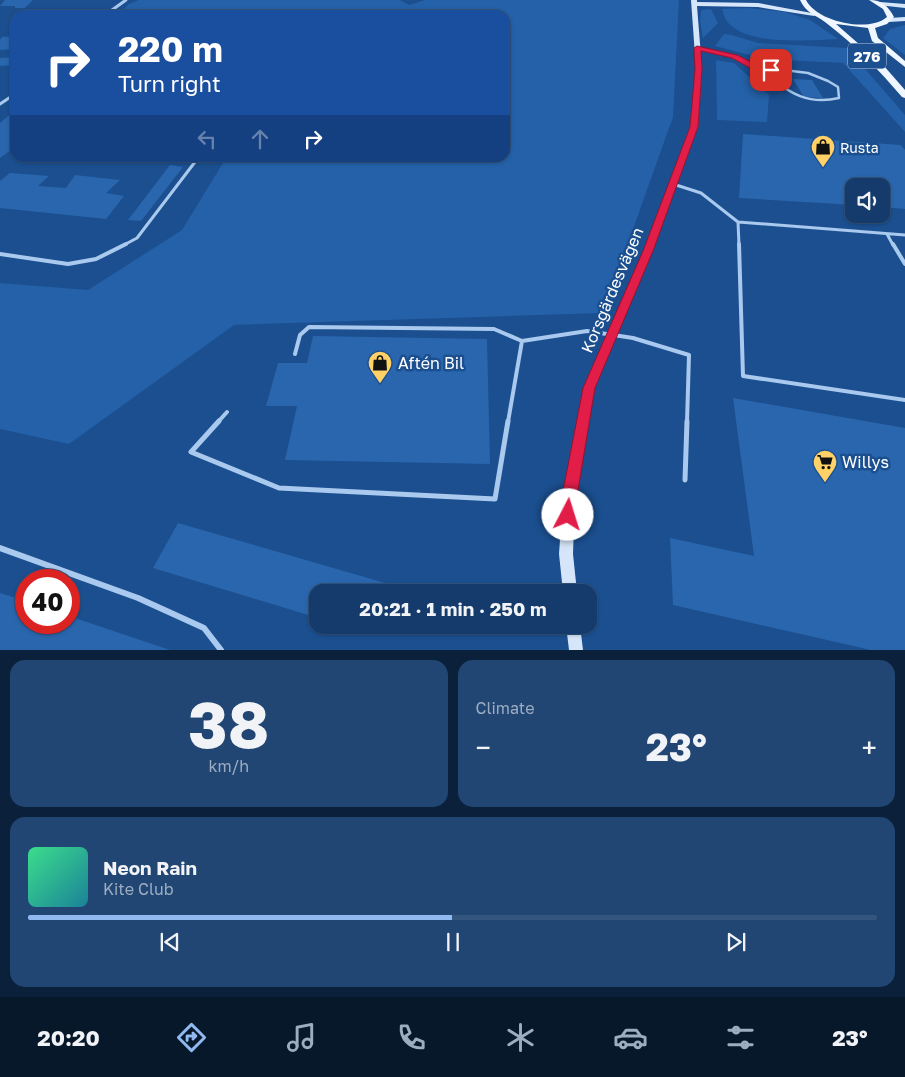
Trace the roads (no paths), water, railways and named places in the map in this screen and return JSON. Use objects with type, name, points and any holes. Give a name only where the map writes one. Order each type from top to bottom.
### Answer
[{"type":"main road","name":"276","points":[[803,0],[806,9],[814,14],[849,25],[871,26],[889,20],[890,13],[880,4]]},
{"type":"main road","points":[[872,0],[880,4]]},
{"type":"main road","name":"276","points":[[826,19],[881,68],[905,95]]},
{"type":"main road","name":"276","points":[[871,26],[875,39],[905,65]]},
{"type":"street","points":[[112,10],[126,0]]},
{"type":"street","points":[[694,2],[758,5],[814,14]]},
{"type":"street","name":"Korsgärdesvägen","points":[[569,584],[566,554],[569,496],[589,388],[648,251],[694,127],[699,69],[694,2]]},
{"type":"street","points":[[880,4],[905,6]]},
{"type":"street","points":[[889,20],[905,19]]},
{"type":"street","points":[[0,548],[138,598],[204,628],[221,650]]},
{"type":"street","points":[[574,634],[576,650]]},
{"type":"lane","points":[[697,48],[735,57],[753,66],[792,94],[809,101],[828,102],[839,98],[838,87],[827,78],[811,72],[771,70],[753,66]]},
{"type":"lane","points":[[0,254],[68,264],[96,259],[137,238],[195,162]]},
{"type":"lane","points":[[673,184],[701,193],[738,222],[905,235]]},
{"type":"lane","points":[[738,222],[743,376],[905,400]]},
{"type":"lane","points":[[887,234],[905,264]]},
{"type":"lane","points":[[295,354],[300,335],[310,327],[494,330],[522,341],[587,331],[612,334],[689,355],[685,480]]},
{"type":"lane","points":[[228,412],[191,452],[279,488],[494,499],[522,341]]},
{"type":"place","name":"Rusta","points":[[823,168]]},
{"type":"place","name":"Aftén Bil","points":[[380,384]]},
{"type":"place","name":"Willys","points":[[825,483]]}]
